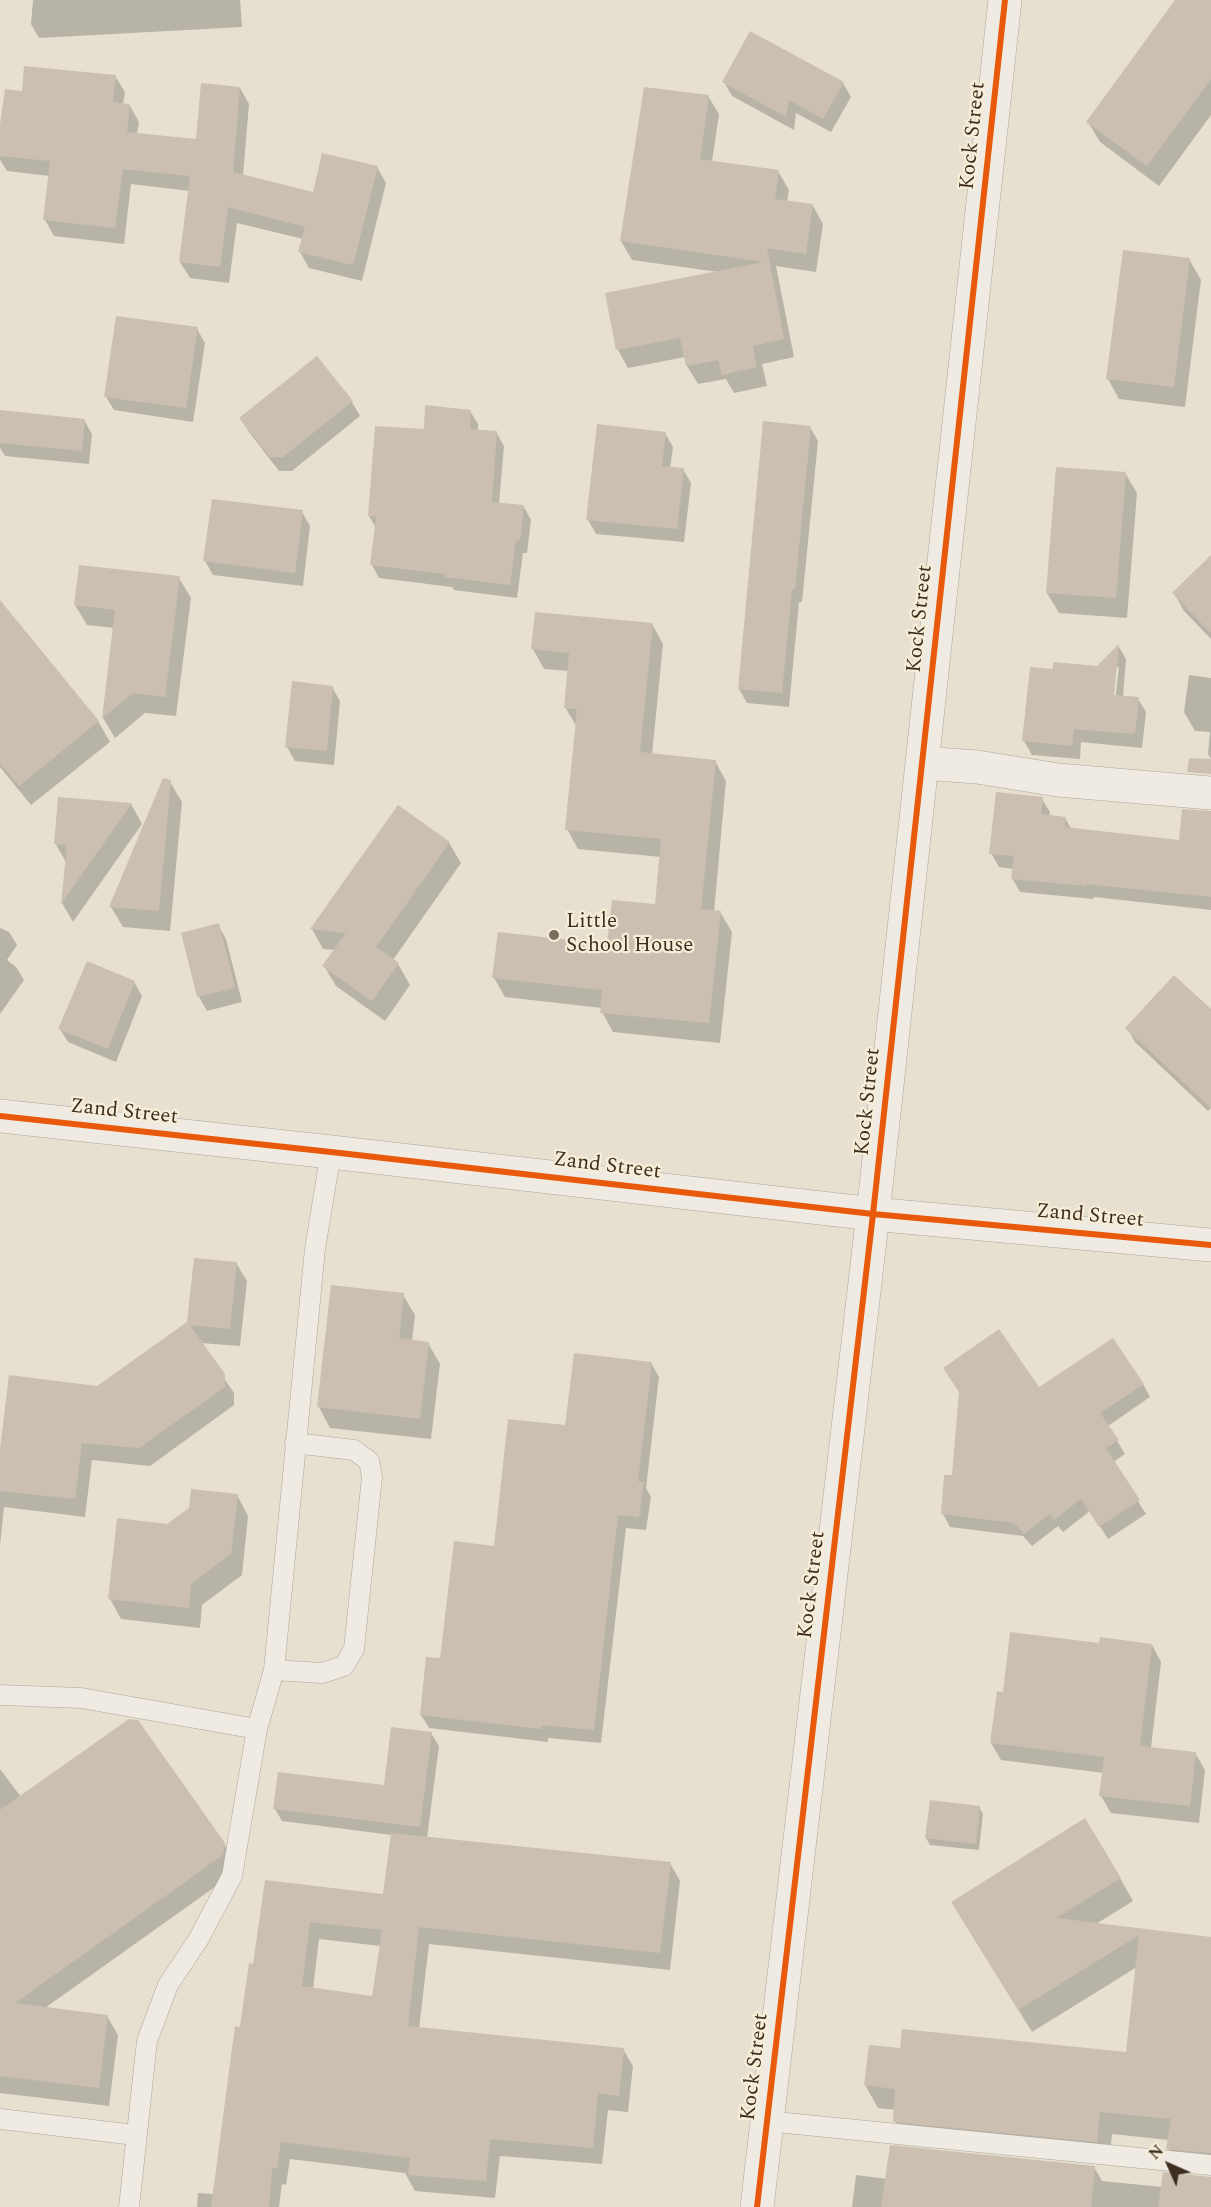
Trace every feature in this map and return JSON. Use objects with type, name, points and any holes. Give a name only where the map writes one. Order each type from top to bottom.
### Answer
[{"type":"street","name":"Kock Street","points":[[757,2207],[873,1214],[1005,0]]},
{"type":"street","points":[[922,763],[977,767],[1058,780],[1211,793]]},
{"type":"street","name":"Zand Street","points":[[0,1116],[873,1214],[1211,1245]]},
{"type":"lane","points":[[129,2207],[147,2041],[168,1984],[198,1940],[232,1876],[257,1729],[274,1670],[315,1249],[331,1152]]},
{"type":"lane","points":[[274,1670],[321,1673],[344,1666],[354,1649],[372,1477],[369,1461],[354,1450],[295,1443]]},
{"type":"lane","points":[[0,1695],[81,1698],[257,1729]]},
{"type":"lane","points":[[0,2119],[135,2135]]},
{"type":"lane","points":[[766,2121],[1211,2165]]},
{"type":"building","points":[[1175,0],[1211,0],[1211,79],[1147,166],[1086,122]]},
{"type":"building","points":[[750,31],[844,82],[823,119],[789,100],[786,117],[722,82]]},
{"type":"building","points":[[24,66],[116,75],[113,102],[130,104],[127,132],[196,139],[201,83],[240,87],[233,172],[313,192],[322,153],[378,166],[353,265],[298,252],[305,227],[228,207],[220,267],[179,262],[190,176],[123,169],[115,228],[43,220],[50,161],[0,156],[0,124],[5,89],[22,91]]},
{"type":"building","points":[[644,87],[709,95],[700,159],[779,170],[775,199],[813,204],[806,254],[767,248],[784,339],[753,346],[757,367],[722,375],[718,360],[686,366],[680,338],[616,350],[605,293],[764,262],[620,241]]},
{"type":"building","points":[[1123,250],[1190,258],[1174,387],[1106,379]]},
{"type":"building","points":[[116,316],[198,327],[186,408],[104,397]]},
{"type":"building","points":[[317,356],[353,401],[283,457],[270,457],[239,418]]},
{"type":"building","points":[[425,405],[471,410],[470,429],[497,431],[492,502],[524,505],[520,541],[516,540],[510,585],[370,565],[376,517],[368,516],[375,426],[424,429]]},
{"type":"building","points":[[0,410],[85,419],[82,451],[0,443]]},
{"type":"building","points":[[763,421],[811,426],[782,693],[738,689]]},
{"type":"building","points":[[597,424],[666,432],[662,466],[684,468],[677,529],[586,520]]},
{"type":"building","points":[[1056,467],[1126,472],[1116,598],[1046,593]]},
{"type":"building","points":[[212,499],[303,510],[295,573],[203,561]]},
{"type":"building","points":[[1211,555],[1211,633],[1172,593]]},
{"type":"building","points":[[79,565],[180,576],[165,697],[133,693],[102,718],[115,610],[74,605]]},
{"type":"building","points":[[0,600],[99,721],[19,786],[0,763]]},
{"type":"building","points":[[535,612],[653,623],[640,752],[716,760],[701,909],[721,911],[709,1023],[600,1013],[602,990],[492,978],[498,932],[607,944],[612,900],[655,904],[661,839],[565,830],[577,709],[564,708],[569,653],[531,649]]},
{"type":"building","points":[[1119,644],[1114,695],[1139,697],[1135,734],[1074,729],[1072,746],[1022,741],[1030,667],[1053,669],[1053,662],[1097,666]]},
{"type":"building","points":[[292,681],[333,686],[327,751],[285,747]]},
{"type":"building","points":[[1189,758],[1211,759],[1211,774],[1187,772]]},
{"type":"building","points":[[163,778],[171,780],[159,911],[109,907]]},
{"type":"building","points":[[996,792],[1043,797],[1041,814],[1066,817],[1065,827],[1179,840],[1182,809],[1211,811],[1211,897],[1011,879],[1014,856],[989,854]]},
{"type":"building","points":[[58,797],[132,803],[61,904],[67,845],[54,844]]},
{"type":"building","points":[[398,805],[450,842],[376,947],[399,963],[372,1001],[322,966],[346,933],[310,929]]},
{"type":"building","points":[[219,923],[235,988],[197,997],[181,933]]},
{"type":"building","points":[[87,961],[135,981],[108,1049],[58,1029]]},
{"type":"building","points":[[1174,975],[1211,1009],[1211,1108],[1125,1028]]},
{"type":"building","points":[[194,1258],[237,1262],[230,1329],[190,1325],[225,1374],[225,1387],[139,1448],[82,1443],[75,1499],[0,1491],[0,1449],[9,1375],[97,1386],[187,1322]]},
{"type":"building","points":[[331,1285],[404,1293],[399,1338],[429,1342],[420,1419],[317,1407]]},
{"type":"building","points":[[999,1329],[1039,1387],[1113,1338],[1144,1384],[1100,1413],[1119,1440],[1106,1448],[1140,1500],[1099,1527],[1081,1499],[1054,1520],[1050,1514],[1024,1534],[1014,1523],[941,1514],[944,1475],[952,1475],[959,1392],[943,1368]]},
{"type":"building","points":[[574,1353],[652,1362],[638,1481],[644,1482],[639,1517],[618,1515],[594,1730],[541,1725],[541,1729],[420,1715],[426,1657],[440,1658],[454,1541],[494,1546],[508,1419],[565,1425]]},
{"type":"building","points":[[191,1489],[238,1494],[231,1554],[191,1584],[189,1608],[108,1599],[117,1518],[167,1524],[189,1508]]},
{"type":"building","points":[[1010,1632],[1099,1643],[1100,1637],[1152,1644],[1140,1746],[1196,1752],[1190,1806],[1099,1796],[1104,1757],[990,1743],[997,1691],[1003,1692]]},
{"type":"building","points":[[129,1719],[138,1720],[225,1843],[223,1855],[15,2003],[108,2015],[99,2088],[0,2076],[0,1810]]},
{"type":"building","points":[[391,1727],[432,1732],[420,1827],[273,1809],[278,1772],[384,1785]]},
{"type":"building","points":[[930,1800],[980,1806],[976,1844],[925,1838]]},
{"type":"building","points":[[1085,1818],[1121,1878],[1056,1918],[1211,1937],[1211,2153],[1166,2149],[1171,2119],[1100,2112],[1097,2142],[893,2122],[895,2089],[864,2085],[869,2045],[900,2048],[902,2029],[1126,2052],[1139,1935],[1018,2010],[951,1902]]},
{"type":"building","points":[[391,1833],[671,1862],[660,1953],[419,1927],[408,2026],[624,2048],[619,2096],[598,2093],[593,2148],[490,2139],[486,2181],[408,2175],[410,2158],[281,2142],[277,2168],[272,2168],[269,2207],[211,2207],[235,2026],[240,2027],[249,1963],[253,1964],[265,1880],[383,1894]],"holes":[[[310,1922],[382,1930],[372,1996],[302,1986]]]},
{"type":"building","points":[[890,2145],[1095,2166],[1091,2207],[881,2207]]},
{"type":"building","points":[[1163,2172],[1211,2177],[1211,2207],[1158,2207]]},
{"type":"cycle path","points":[[757,2207],[873,1214],[1005,0]]},
{"type":"cycle path","points":[[0,1116],[873,1214],[1211,1245]]},
{"type":"place","name":"Little School House","points":[[554,935]]}]
